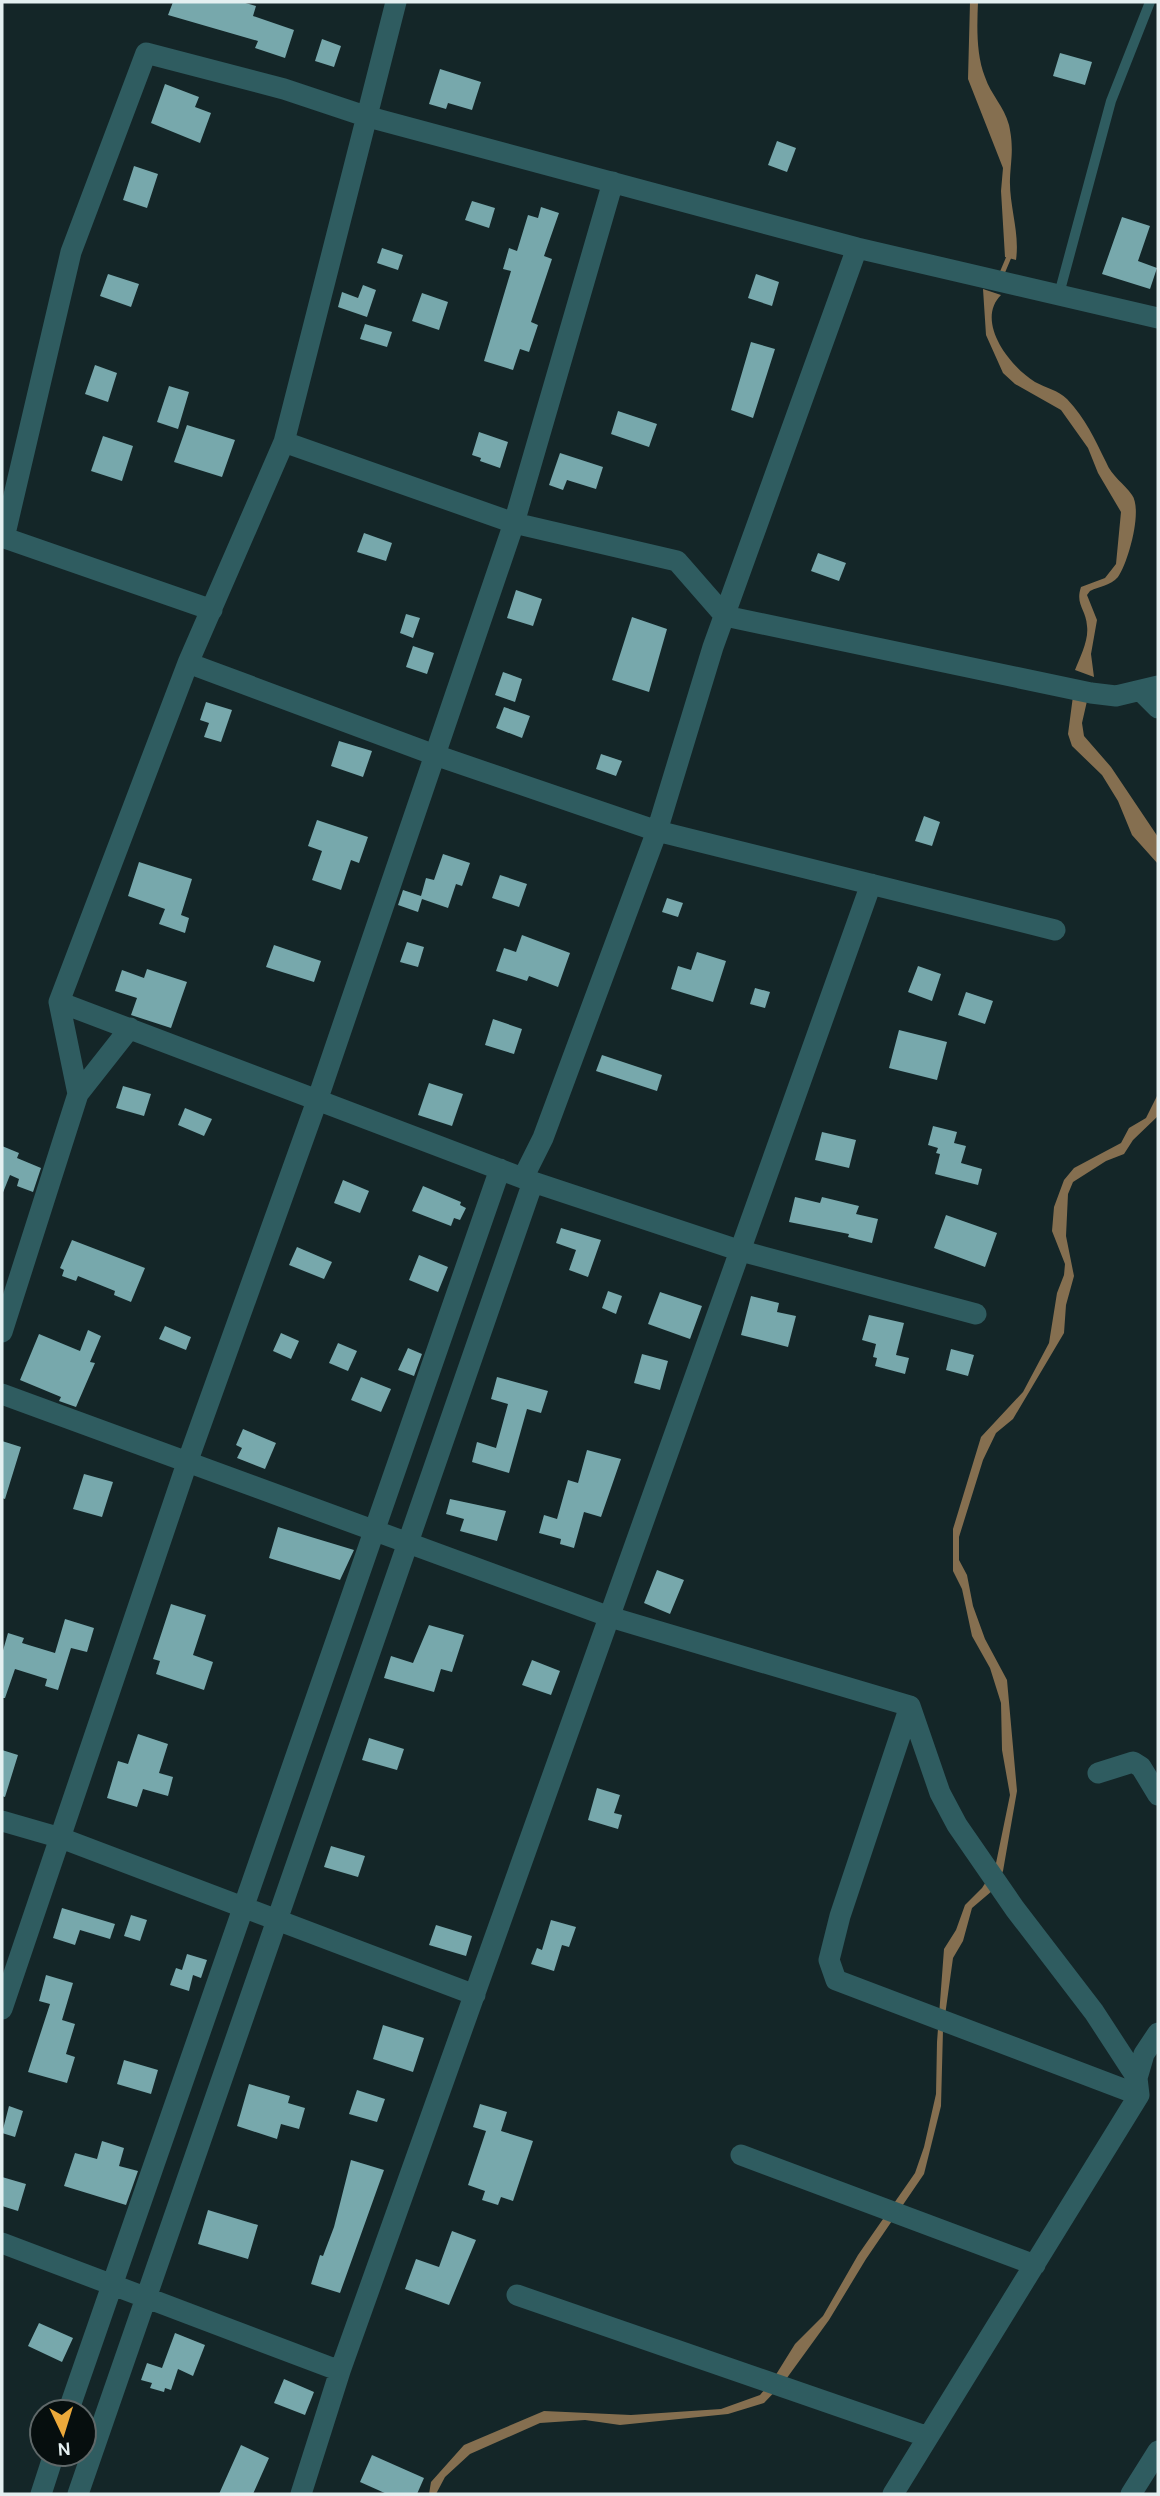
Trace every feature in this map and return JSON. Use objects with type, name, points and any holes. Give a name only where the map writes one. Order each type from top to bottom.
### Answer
[{"type":"street","points":[[78,1094],[59,1002],[188,663],[284,442],[396,2]]},
{"type":"street","points":[[212,610],[3,538],[71,252],[146,53],[284,89],[365,116],[858,247],[1158,318]]},
{"type":"street","points":[[2,2009],[187,1463],[318,1098],[514,523],[613,182]]},
{"type":"street","points":[[78,2494],[148,2298],[528,1180],[657,831],[725,616],[858,247]]},
{"type":"street","points":[[284,442],[514,523],[677,561],[725,616],[1084,692],[1116,696],[1150,689],[1158,708]]},
{"type":"street","points":[[188,663],[435,755],[657,831],[1055,930]]},
{"type":"street","points":[[301,2494],[340,2371],[871,884]]},
{"type":"street","points":[[59,1002],[318,1098],[528,1180],[741,1251],[976,1314]]},
{"type":"street","points":[[2,1332],[78,1094],[130,1028]]},
{"type":"street","points":[[73,2398],[500,1169]]},
{"type":"street","points":[[2,1394],[372,1532],[610,1617],[911,1706]]},
{"type":"street","points":[[911,1706],[840,1916],[829,1960],[836,1980],[1138,2087]]},
{"type":"street","points":[[911,1706],[940,1793],[957,1825],[1015,1909],[1094,2011],[1138,2087]]},
{"type":"street","points":[[1098,1773],[1133,1762],[1141,1767],[1158,1795]]},
{"type":"street","points":[[2,1821],[61,1838],[276,1922],[475,1995]]},
{"type":"street","points":[[892,2494],[1035,2266],[1138,2087],[1144,2054],[1158,2033]]},
{"type":"street","points":[[741,2155],[1035,2266]]},
{"type":"street","points":[[2,2243],[340,2371]]},
{"type":"street","points":[[517,2295],[928,2437]]},
{"type":"street","points":[[1131,2494],[1158,2451]]},
{"type":"street","points":[[41,2494],[49,2468]]},
{"type":"lane","points":[[1050,293],[1111,101],[1150,2]]},
{"type":"shaded area","points":[[970,2],[978,2],[978,40],[982,68],[1007,118],[1011,133],[1010,189],[1017,239],[1016,260],[1005,257],[1001,191],[1003,168],[968,79]]},
{"type":"shaded area","points":[[983,289],[1001,295],[994,306],[993,330],[1006,354],[1025,375],[1060,393],[1074,406],[1109,467],[1135,502],[1133,536],[1122,570],[1115,580],[1090,591],[1087,595],[1097,620],[1091,654],[1094,677],[1075,670],[1087,637],[1079,593],[1081,587],[1105,578],[1116,564],[1121,512],[1098,473],[1088,448],[1061,410],[1015,384],[1003,373],[986,335]]},
{"type":"shaded area","points":[[1073,696],[1087,701],[1082,723],[1084,736],[1111,767],[1158,837],[1158,864],[1132,835],[1118,801],[1102,775],[1072,746],[1068,734]]},
{"type":"shaded area","points":[[1158,1094],[1158,1116],[1133,1140],[1124,1154],[1106,1161],[1073,1182],[1068,1194],[1066,1236],[1074,1276],[1066,1305],[1064,1333],[1013,1419],[996,1433],[983,1460],[959,1537],[959,1560],[967,1575],[973,1606],[985,1639],[1007,1680],[1017,1791],[1003,1871],[992,1891],[972,1908],[963,1941],[953,1958],[943,2030],[941,2106],[924,2174],[866,2259],[829,2320],[784,2382],[764,2403],[728,2414],[620,2425],[585,2420],[540,2423],[470,2454],[445,2477],[436,2494],[429,2494],[431,2482],[464,2445],[544,2411],[631,2415],[721,2409],[760,2395],[795,2344],[823,2316],[858,2255],[915,2173],[936,2094],[944,1949],[956,1930],[965,1905],[982,1888],[995,1868],[1010,1795],[1002,1750],[1001,1703],[990,1668],[972,1636],[962,1589],[953,1571],[953,1529],[981,1437],[1023,1392],[1049,1343],[1057,1293],[1064,1275],[1065,1264],[1052,1231],[1054,1207],[1064,1180],[1074,1168],[1121,1143],[1129,1128],[1146,1118]]},
{"type":"building","points":[[173,2],[242,2],[256,6],[253,16],[294,30],[285,58],[255,48],[258,41],[168,15]]},
{"type":"building","points":[[322,39],[341,46],[334,67],[315,61]]},
{"type":"building","points":[[1060,53],[1092,62],[1085,85],[1053,76]]},
{"type":"building","points":[[440,69],[481,82],[472,110],[448,103],[446,109],[429,104]]},
{"type":"building","points":[[165,84],[199,97],[195,107],[211,113],[200,143],[151,123]]},
{"type":"building","points":[[777,141],[796,148],[787,172],[768,165]]},
{"type":"building","points":[[134,166],[158,174],[147,208],[123,200]]},
{"type":"building","points":[[472,201],[495,208],[489,228],[465,220]]},
{"type":"building","points":[[541,207],[559,213],[544,256],[552,259],[531,322],[538,325],[529,352],[520,349],[513,370],[484,361],[511,271],[503,269],[509,248],[517,251],[528,215],[538,218]]},
{"type":"building","points":[[1122,217],[1150,226],[1138,261],[1157,268],[1150,289],[1102,274]]},
{"type":"building","points":[[382,248],[403,255],[398,270],[377,263]]},
{"type":"building","points":[[108,274],[139,284],[131,307],[100,296]]},
{"type":"building","points":[[756,274],[779,282],[772,306],[748,298]]},
{"type":"building","points":[[363,285],[376,290],[367,317],[338,307],[342,292],[358,298]]},
{"type":"building","points":[[422,293],[448,302],[439,330],[412,321]]},
{"type":"building","points":[[365,324],[392,332],[387,347],[360,339]]},
{"type":"building","points":[[751,342],[775,349],[753,418],[731,410]]},
{"type":"building","points":[[95,365],[117,373],[108,402],[85,394]]},
{"type":"building","points":[[169,386],[189,392],[178,429],[157,422]]},
{"type":"building","points":[[618,411],[657,424],[649,447],[611,434]]},
{"type":"building","points":[[187,425],[235,440],[222,477],[174,462]]},
{"type":"building","points":[[479,432],[508,442],[500,468],[472,455]]},
{"type":"building","points":[[103,436],[133,446],[122,481],[91,471]]},
{"type":"building","points":[[560,453],[603,467],[596,489],[567,480],[563,490],[549,485]]},
{"type":"building","points":[[364,533],[392,543],[386,561],[357,552]]},
{"type":"building","points":[[818,553],[846,563],[839,581],[811,571]]},
{"type":"building","points":[[516,590],[542,599],[533,626],[507,618]]},
{"type":"building","points":[[406,614],[420,618],[413,638],[400,633]]},
{"type":"building","points":[[632,617],[667,629],[649,692],[612,680]]},
{"type":"building","points":[[413,646],[434,653],[427,674],[406,667]]},
{"type":"building","points":[[503,672],[522,679],[515,702],[495,695]]},
{"type":"building","points":[[206,702],[232,710],[221,742],[204,737],[209,723],[200,720]]},
{"type":"building","points":[[504,707],[530,716],[522,738],[496,728]]},
{"type":"building","points":[[339,741],[372,751],[363,777],[331,766]]},
{"type":"building","points":[[601,754],[622,761],[616,776],[596,769]]},
{"type":"building","points":[[924,816],[940,822],[932,846],[915,841]]},
{"type":"building","points":[[317,820],[368,837],[359,863],[351,860],[341,890],[312,880],[322,851],[308,846]]},
{"type":"building","points":[[443,854],[470,863],[462,886],[456,884],[448,908],[422,899],[418,912],[398,905],[403,890],[421,896],[426,878],[434,880]]},
{"type":"building","points":[[139,862],[192,879],[181,915],[189,918],[185,933],[159,924],[165,909],[128,896]]},
{"type":"building","points":[[500,875],[527,884],[519,907],[492,898]]},
{"type":"building","points":[[667,898],[683,903],[678,917],[662,912]]},
{"type":"building","points":[[522,935],[570,953],[558,987],[529,976],[527,981],[496,971],[504,948],[516,952]]},
{"type":"building","points":[[407,942],[424,947],[418,967],[400,962]]},
{"type":"building","points":[[274,945],[321,961],[314,982],[266,967]]},
{"type":"building","points":[[697,952],[726,961],[713,1002],[671,989],[678,966],[691,970]]},
{"type":"building","points":[[918,966],[941,974],[932,1001],[908,992]]},
{"type":"building","points":[[147,969],[187,982],[171,1028],[131,1015],[137,998],[115,991],[122,970],[144,978]]},
{"type":"building","points":[[755,988],[770,992],[765,1008],[750,1004]]},
{"type":"building","points":[[966,992],[993,1001],[985,1024],[958,1015]]},
{"type":"building","points":[[493,1019],[522,1029],[514,1054],[485,1045]]},
{"type":"building","points":[[899,1030],[947,1042],[937,1080],[889,1068]]},
{"type":"building","points":[[602,1055],[662,1075],[657,1091],[596,1071]]},
{"type":"building","points":[[429,1083],[463,1094],[452,1126],[418,1115]]},
{"type":"building","points":[[123,1086],[151,1094],[144,1116],[116,1108]]},
{"type":"building","points":[[185,1108],[212,1119],[204,1136],[178,1125]]},
{"type":"building","points":[[933,1126],[957,1132],[954,1143],[966,1146],[961,1163],[982,1169],[978,1185],[935,1174],[940,1154],[936,1153],[938,1148],[928,1145]]},
{"type":"building","points":[[822,1132],[856,1140],[849,1168],[815,1160]]},
{"type":"building","points":[[2,1146],[19,1153],[17,1158],[41,1168],[33,1192],[17,1186],[19,1179],[10,1175],[2,1195]]},
{"type":"building","points":[[343,1180],[369,1191],[360,1213],[334,1203]]},
{"type":"building","points":[[423,1186],[461,1202],[460,1205],[466,1208],[460,1220],[454,1218],[451,1226],[412,1211]]},
{"type":"building","points":[[795,1197],[820,1203],[822,1197],[859,1206],[856,1214],[878,1219],[872,1243],[848,1237],[849,1234],[789,1222]]},
{"type":"building","points":[[946,1215],[997,1233],[985,1267],[934,1248]]},
{"type":"building","points":[[561,1228],[601,1240],[588,1277],[569,1270],[576,1250],[556,1243]]},
{"type":"building","points":[[72,1240],[145,1268],[131,1302],[114,1295],[115,1291],[78,1276],[76,1281],[62,1276],[64,1270],[60,1268]]},
{"type":"building","points":[[297,1247],[332,1262],[324,1279],[289,1265]]},
{"type":"building","points":[[419,1255],[448,1267],[438,1292],[409,1280]]},
{"type":"building","points":[[608,1291],[622,1296],[616,1314],[602,1308]]},
{"type":"building","points":[[660,1292],[702,1306],[690,1339],[648,1324]]},
{"type":"building","points":[[751,1296],[779,1303],[777,1312],[796,1316],[788,1347],[741,1335]]},
{"type":"building","points":[[869,1315],[904,1323],[896,1355],[909,1358],[905,1374],[875,1366],[877,1358],[873,1357],[876,1344],[862,1340]]},
{"type":"building","points":[[165,1326],[191,1337],[186,1350],[159,1339]]},
{"type":"building","points":[[88,1330],[101,1336],[90,1362],[95,1363],[76,1407],[59,1401],[61,1397],[20,1380],[39,1334],[80,1351]]},
{"type":"building","points":[[281,1333],[299,1341],[291,1359],[273,1351]]},
{"type":"building","points":[[338,1343],[357,1351],[348,1371],[329,1363]]},
{"type":"building","points":[[408,1348],[422,1354],[414,1376],[398,1370]]},
{"type":"building","points":[[951,1349],[974,1355],[968,1376],[946,1370]]},
{"type":"building","points":[[642,1354],[668,1361],[660,1390],[634,1383]]},
{"type":"building","points":[[361,1377],[391,1389],[381,1412],[351,1400]]},
{"type":"building","points":[[497,1377],[548,1391],[541,1413],[527,1409],[509,1473],[472,1462],[477,1442],[496,1448],[508,1404],[491,1399]]},
{"type":"building","points":[[243,1429],[276,1443],[265,1469],[237,1458],[242,1448],[236,1445]]},
{"type":"building","points":[[2,1441],[21,1447],[5,1499],[2,1498]]},
{"type":"building","points":[[587,1450],[621,1459],[601,1517],[584,1512],[574,1548],[560,1544],[561,1539],[539,1533],[544,1515],[557,1519],[568,1480],[578,1483]]},
{"type":"building","points":[[84,1474],[113,1482],[102,1517],[73,1509]]},
{"type":"building","points":[[450,1499],[506,1511],[497,1541],[460,1531],[464,1519],[446,1514]]},
{"type":"building","points":[[278,1527],[354,1550],[340,1580],[269,1558]]},
{"type":"building","points":[[657,1570],[684,1580],[670,1614],[644,1603]]},
{"type":"building","points":[[171,1604],[206,1615],[193,1655],[213,1662],[204,1690],[156,1674],[160,1661],[153,1659]]},
{"type":"building","points":[[65,1619],[94,1628],[87,1652],[71,1648],[58,1690],[45,1686],[47,1679],[15,1669],[5,1698],[2,1698],[2,1654],[8,1633],[24,1638],[22,1643],[55,1653]]},
{"type":"building","points":[[429,1625],[464,1635],[452,1672],[441,1669],[434,1692],[384,1678],[391,1656],[413,1663]]},
{"type":"building","points":[[532,1660],[560,1671],[551,1695],[522,1685]]},
{"type":"building","points":[[138,1734],[168,1744],[159,1773],[173,1777],[168,1796],[143,1789],[137,1807],[107,1798],[118,1761],[128,1764]]},
{"type":"building","points":[[369,1738],[404,1749],[397,1770],[362,1760]]},
{"type":"building","points":[[2,1750],[18,1755],[5,1797],[2,1796]]},
{"type":"building","points":[[597,1788],[620,1795],[614,1813],[622,1815],[618,1829],[588,1820]]},
{"type":"building","points":[[331,1846],[365,1856],[358,1877],[324,1867]]},
{"type":"building","points":[[62,1908],[115,1924],[110,1939],[80,1930],[75,1945],[53,1938]]},
{"type":"building","points":[[131,1915],[147,1920],[140,1941],[124,1936]]},
{"type":"building","points":[[551,1920],[576,1927],[569,1947],[562,1945],[554,1971],[531,1964],[537,1948],[542,1950]]},
{"type":"building","points":[[436,1925],[472,1936],[466,1956],[429,1945]]},
{"type":"building","points":[[187,1954],[207,1960],[201,1978],[193,1975],[189,1991],[170,1985],[176,1968],[182,1970]]},
{"type":"building","points":[[46,1975],[73,1983],[62,2020],[75,2024],[66,2054],[75,2057],[67,2083],[28,2072],[50,2004],[39,2001]]},
{"type":"building","points":[[383,2025],[424,2038],[413,2072],[373,2059]]},
{"type":"building","points":[[124,2060],[158,2070],[151,2094],[117,2084]]},
{"type":"building","points":[[249,2084],[290,2096],[288,2103],[305,2108],[299,2129],[281,2124],[277,2139],[237,2126]]},
{"type":"building","points":[[357,2090],[385,2099],[377,2122],[349,2114]]},
{"type":"building","points":[[480,2104],[507,2112],[501,2131],[533,2141],[513,2201],[501,2197],[498,2205],[482,2200],[485,2191],[468,2185],[486,2131],[473,2127]]},
{"type":"building","points":[[9,2106],[23,2111],[15,2137],[2,2133]]},
{"type":"building","points":[[102,2141],[124,2148],[119,2166],[138,2171],[126,2205],[64,2186],[75,2153],[97,2159]]},
{"type":"building","points":[[351,2160],[384,2170],[340,2293],[311,2284],[320,2255],[323,2256],[334,2227]]},
{"type":"building","points":[[2,2177],[26,2184],[18,2211],[2,2206]]},
{"type":"building","points":[[208,2210],[258,2225],[248,2259],[198,2244]]},
{"type":"building","points":[[452,2231],[476,2240],[449,2305],[405,2289],[416,2259],[439,2267]]},
{"type":"building","points":[[39,2323],[73,2338],[62,2362],[28,2346]]},
{"type":"building","points":[[175,2333],[205,2345],[193,2376],[178,2369],[171,2390],[165,2388],[164,2392],[150,2388],[152,2383],[141,2380],[147,2363],[162,2368]]},
{"type":"building","points":[[284,2379],[314,2392],[305,2415],[274,2403]]},
{"type":"building","points":[[241,2445],[269,2458],[253,2494],[219,2494]]},
{"type":"building","points":[[372,2455],[424,2478],[417,2494],[387,2494],[360,2482]]},
{"type":"waterway","points":[[1000,278],[1011,252]]}]
